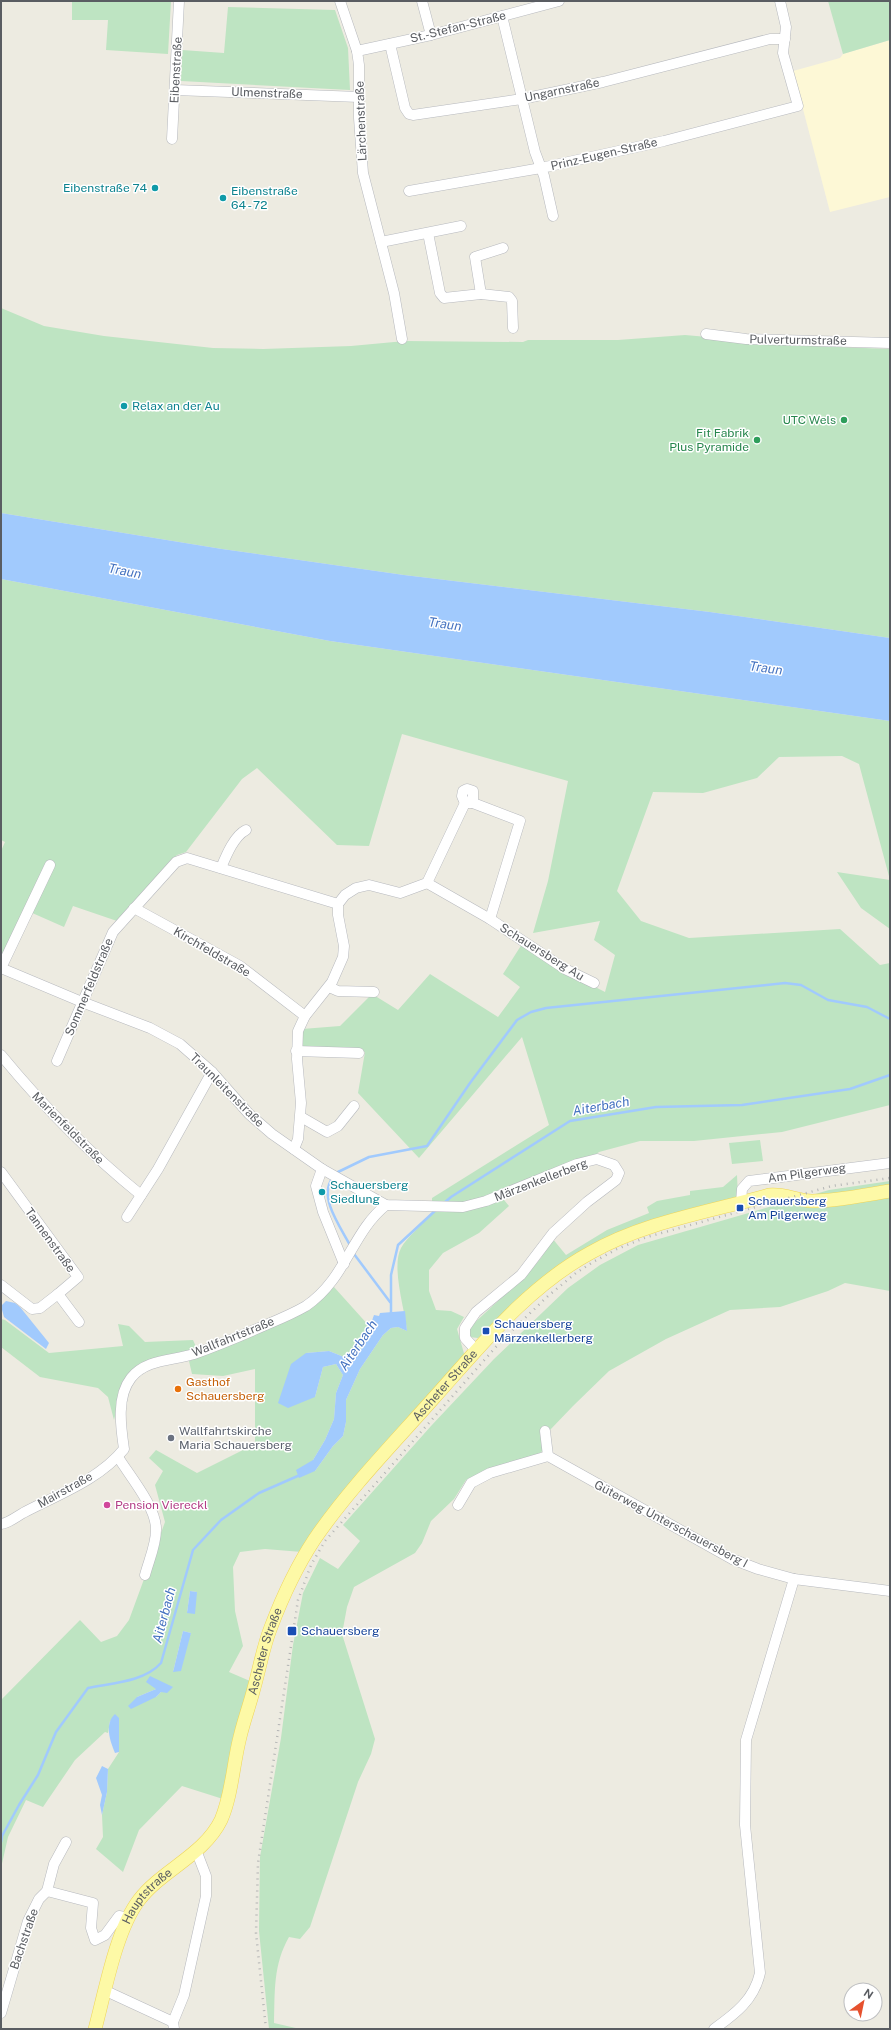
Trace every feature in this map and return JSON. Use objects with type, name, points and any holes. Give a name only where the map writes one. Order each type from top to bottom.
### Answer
[{"type":"main road","name":"Ascheter Straße","points":[[230,1784],[240,1736],[269,1633],[306,1555],[321,1531],[361,1481],[476,1350],[545,1282],[588,1254],[635,1232],[741,1203],[777,1194],[798,1199],[824,1200],[890,1191]]},
{"type":"main road","name":"Hauptstraße","points":[[95,2029],[129,1918],[139,1900],[148,1890],[196,1850],[211,1835],[220,1822],[226,1806],[230,1784]]},
{"type":"street","name":"Eibenstraße","points":[[172,139],[176,90],[179,1]]},
{"type":"street","name":"Lärchenstraße","points":[[340,1],[357,51],[359,65],[363,173],[394,293],[402,339]]},
{"type":"street","points":[[422,1],[431,34]]},
{"type":"street","name":"St.-Stefan-Straße","points":[[357,51],[431,34],[559,1]]},
{"type":"street","points":[[780,1],[786,27],[785,39]]},
{"type":"street","points":[[502,16],[535,152],[541,168],[553,216]]},
{"type":"street","name":"Ungarnstraße","points":[[390,44],[405,108],[409,114],[416,115],[522,99],[604,82],[770,39],[785,39]]},
{"type":"street","name":"Prinz-Eugen-Straße","points":[[409,191],[541,168],[672,139],[798,106],[783,53],[785,39]]},
{"type":"street","name":"Ulmenstraße","points":[[176,90],[359,97]]},
{"type":"street","points":[[381,242],[461,226]]},
{"type":"street","points":[[428,233],[440,293],[444,298],[481,294],[510,297],[512,301],[513,328]]},
{"type":"street","points":[[481,294],[476,257],[503,248]]},
{"type":"street","name":"Pulverturmstraße","points":[[706,334],[746,339],[890,343]]},
{"type":"street","name":"Schauersberg Au","points":[[490,919],[520,820],[469,803],[427,883],[490,919],[565,969],[594,983]]},
{"type":"street","points":[[221,868],[241,833],[246,830]]},
{"type":"street","name":"Sommerfeldstraße","points":[[57,1060],[107,942],[113,932],[176,862],[187,858],[338,904]]},
{"type":"street","points":[[1,968],[50,865]]},
{"type":"street","points":[[294,1149],[297,1145],[301,1117],[301,1091],[296,1051],[298,1031],[305,1016],[329,987],[336,976],[344,951],[338,904],[345,895],[356,888],[369,885],[400,893],[427,883]]},
{"type":"street","name":"Kirchfeldstraße","points":[[134,908],[240,966],[305,1016]]},
{"type":"street","name":"Traunleitenstraße","points":[[1,968],[166,1036],[194,1055],[212,1072],[249,1114],[294,1149],[339,1180],[386,1205],[449,1208]]},
{"type":"street","points":[[329,987],[338,991],[374,992]]},
{"type":"street","points":[[296,1051],[359,1053]]},
{"type":"street","name":"Marienfeldstraße","points":[[1,1054],[34,1095],[108,1168],[141,1195]]},
{"type":"street","points":[[127,1216],[158,1169],[212,1072]]},
{"type":"street","points":[[301,1117],[327,1132],[338,1126],[354,1106]]},
{"type":"street","name":"Märzenkellerberg","points":[[449,1208],[463,1207],[486,1202],[576,1164],[597,1159],[614,1165],[619,1173],[616,1180],[587,1202],[553,1233],[521,1275],[476,1312],[469,1320],[465,1328],[465,1338],[476,1350]]},
{"type":"street","name":"Am Pilgerweg","points":[[741,1203],[742,1189],[749,1181],[890,1162]]},
{"type":"street","points":[[325,1171],[316,1186],[324,1212],[346,1261]]},
{"type":"street","name":"Tannenstraße","points":[[1,1172],[78,1277],[58,1294]]},
{"type":"street","name":"Wallfahrtstraße","points":[[145,1575],[155,1543],[156,1528],[153,1512],[121,1453],[121,1407],[125,1390],[131,1378],[147,1364],[192,1354],[234,1340],[306,1305],[325,1289],[346,1261],[374,1215],[386,1205]]},
{"type":"street","points":[[1,1286],[32,1309],[40,1308],[58,1294],[79,1322]]},
{"type":"street","points":[[458,1505],[471,1483],[490,1473],[550,1457],[545,1431]]},
{"type":"street","name":"Mairstraße","points":[[1,1524],[92,1476],[121,1453]]},
{"type":"street","name":"Güterweg Unterschauersberg I","points":[[550,1457],[732,1559],[758,1569],[794,1579],[890,1591]]},
{"type":"street","points":[[714,2029],[737,2012],[750,1998],[757,1985],[760,1973],[746,1825],[746,1740],[794,1579]]},
{"type":"street","name":"Bachstraße","points":[[1,2013],[28,1921],[39,1899],[47,1891],[54,1864],[66,1842]]},
{"type":"street","points":[[106,1991],[173,2026],[184,1995],[206,1896],[206,1876],[196,1850]]},
{"type":"street","points":[[47,1891],[93,1904],[91,1928],[95,1940],[105,1935],[119,1916],[129,1918]]},
{"type":"shaded area","points":[[890,40],[890,197],[830,212],[793,71],[840,58],[843,54]]},
{"type":"green space","points":[[72,1],[171,1],[168,54],[106,50],[108,20],[72,20]]},
{"type":"green space","points":[[828,1],[890,1],[890,40],[843,54]]},
{"type":"green space","points":[[228,7],[335,10],[348,48],[350,90],[181,81],[182,50],[224,53]]},
{"type":"green space","points":[[1,308],[44,326],[104,336],[213,348],[263,349],[351,346],[405,341],[523,342],[528,340],[618,340],[685,335],[811,346],[890,349],[890,638],[710,612],[404,575],[222,549],[1,513]]},
{"type":"green space","points":[[1,579],[330,641],[890,721],[890,880],[859,764],[842,756],[779,757],[757,778],[703,793],[653,792],[617,891],[641,921],[689,938],[840,929],[880,965],[890,963],[890,1105],[782,1132],[694,1141],[640,1141],[599,1152],[593,1157],[499,1194],[509,1206],[479,1233],[443,1253],[429,1270],[429,1291],[436,1310],[451,1311],[464,1317],[457,1329],[465,1357],[302,1552],[265,1549],[240,1552],[233,1567],[235,1611],[243,1646],[229,1672],[250,1681],[223,1799],[182,1786],[139,1830],[123,1872],[96,1849],[103,1837],[102,1815],[107,1792],[108,1769],[119,1752],[119,1718],[110,1721],[108,1733],[105,1732],[75,1760],[43,1807],[26,1800],[8,1837],[1,1868],[1,1700],[80,1620],[101,1642],[117,1636],[129,1620],[165,1522],[155,1485],[163,1471],[149,1458],[156,1450],[197,1473],[255,1444],[255,1369],[223,1376],[192,1374],[189,1361],[294,1318],[334,1287],[370,1327],[362,1348],[349,1359],[329,1351],[306,1353],[315,1397],[323,1367],[336,1364],[343,1375],[336,1393],[334,1419],[325,1440],[313,1460],[315,1471],[333,1446],[343,1436],[346,1422],[346,1400],[360,1369],[383,1335],[391,1328],[398,1327],[407,1331],[398,1277],[398,1256],[407,1239],[432,1214],[432,1198],[549,1125],[522,1037],[419,1158],[358,1093],[365,1052],[302,1047],[302,1029],[340,1026],[372,994],[398,1010],[430,974],[498,1017],[520,987],[503,974],[522,944],[562,970],[605,992],[615,955],[594,940],[600,921],[533,933],[548,881],[568,781],[402,734],[369,846],[337,845],[257,768],[242,779],[186,852],[177,855],[117,921],[73,906],[64,927],[30,912],[1,964],[1,851],[5,842],[1,840]],"holes":[[[190,1591],[197,1592],[187,1613]],[[183,1631],[191,1633],[173,1672]],[[156,1689],[161,1692],[156,1697],[137,1697]]]},
{"type":"green space","points":[[837,872],[890,880],[890,929],[861,908]]},
{"type":"green space","points":[[760,1140],[763,1161],[732,1164],[729,1143]]},
{"type":"green space","points":[[737,1175],[738,1198],[610,1237],[478,1338],[469,1337],[470,1327],[530,1271],[541,1258],[552,1238],[566,1255],[607,1230],[649,1213],[647,1207],[657,1201],[690,1195],[690,1191],[723,1187]]},
{"type":"green space","points":[[890,1181],[890,1186],[825,1197],[812,1195],[829,1190]]},
{"type":"green space","points":[[890,1195],[890,1291],[845,1283],[828,1291],[780,1307],[730,1310],[666,1339],[609,1371],[550,1430],[544,1450],[531,1459],[505,1465],[466,1480],[454,1499],[431,1521],[422,1543],[415,1553],[354,1587],[347,1607],[342,1634],[375,1739],[371,1754],[358,1782],[310,1927],[300,1939],[289,1937],[277,1968],[274,2023],[300,2029],[269,2029],[259,1931],[260,1857],[281,1738],[293,1645],[303,1593],[320,1558],[338,1569],[360,1541],[343,1525],[431,1426],[494,1359],[568,1288],[600,1265],[638,1245],[786,1202]]},
{"type":"green space","points":[[1,1319],[5,1320],[49,1353],[123,1346],[118,1324],[129,1326],[145,1342],[193,1340],[197,1349],[155,1360],[122,1388],[114,1420],[108,1397],[98,1388],[40,1377],[1,1347]]},
{"type":"water","name":"Traun","points":[[1,513],[222,549],[404,575],[710,612],[890,638],[890,721],[330,641],[1,579]]},
{"type":"water","points":[[6,1301],[15,1303],[20,1307],[49,1343],[46,1349],[4,1317],[1,1306]]},
{"type":"water","points":[[405,1311],[407,1331],[398,1327],[391,1328],[383,1335],[360,1369],[346,1400],[346,1422],[343,1436],[333,1446],[315,1471],[299,1478],[296,1470],[313,1460],[325,1440],[334,1419],[336,1393],[343,1375],[336,1364],[323,1367],[315,1397],[288,1408],[278,1403],[291,1364],[306,1353],[329,1351],[349,1359],[362,1348],[374,1315],[379,1316],[380,1313]]},
{"type":"water","points":[[190,1591],[197,1592],[195,1614],[187,1613]]},
{"type":"water","points":[[183,1631],[191,1633],[181,1671],[173,1672]]},
{"type":"water","points":[[150,1676],[173,1687],[167,1693],[161,1692],[156,1697],[131,1709],[128,1706],[137,1697],[156,1689],[146,1682]]},
{"type":"water","points":[[115,1714],[119,1718],[119,1752],[115,1753],[111,1743],[109,1728]]},
{"type":"water","points":[[102,1766],[108,1769],[107,1792],[102,1815],[100,1805],[102,1795],[96,1778]]},
{"type":"waterway","points":[[335,1175],[338,1172],[369,1157],[427,1146],[470,1083],[517,1020],[531,1012],[546,1008],[785,983],[801,985],[828,1000],[867,1007],[890,1019]]},
{"type":"waterway","name":"Aiterbach","points":[[444,1203],[451,1197],[570,1121],[656,1107],[742,1105],[850,1089],[890,1075]]},
{"type":"waterway","points":[[332,1179],[328,1187],[329,1204],[337,1223],[351,1247]]},
{"type":"waterway","name":"Aiterbach","points":[[390,1316],[391,1275],[398,1245],[437,1209]]},
{"type":"waterway","points":[[354,1254],[390,1302]]},
{"type":"waterway","name":"Aiterbach","points":[[1,1842],[2,1836],[19,1805],[38,1775],[56,1732],[88,1688],[137,1678],[146,1674],[161,1663],[193,1550],[221,1520],[259,1493],[300,1475]]},
{"type":"railway","points":[[266,2029],[256,1933],[258,1863],[298,1600],[311,1565],[325,1541],[502,1340],[548,1296],[576,1273],[593,1262],[617,1249],[647,1237],[832,1186],[890,1178]]},
{"type":"place","name":"Eibenstraße 74","points":[[155,188]]},
{"type":"place","name":"Eibenstraße 64 - 72","points":[[223,198]]},
{"type":"place","name":"Relax an der Au","points":[[124,406]]},
{"type":"place","name":"UTC Wels","points":[[844,420]]},
{"type":"place","name":"Fit Fabrik Plus Pyramide","points":[[757,440]]},
{"type":"place","name":"Schauersberg Siedlung","points":[[322,1192]]},
{"type":"place","name":"Schauersberg Am Pilgerweg","points":[[740,1208]]},
{"type":"place","name":"Schauersberg Märzenkellerberg","points":[[486,1331]]},
{"type":"place","name":"Gasthof Schauersberg","points":[[178,1389]]},
{"type":"place","name":"Wallfahrtskirche Maria Schauersberg","points":[[171,1438]]},
{"type":"place","name":"Pension Viereckl","points":[[107,1505]]},
{"type":"place","name":"Schauersberg","points":[[292,1631]]}]
